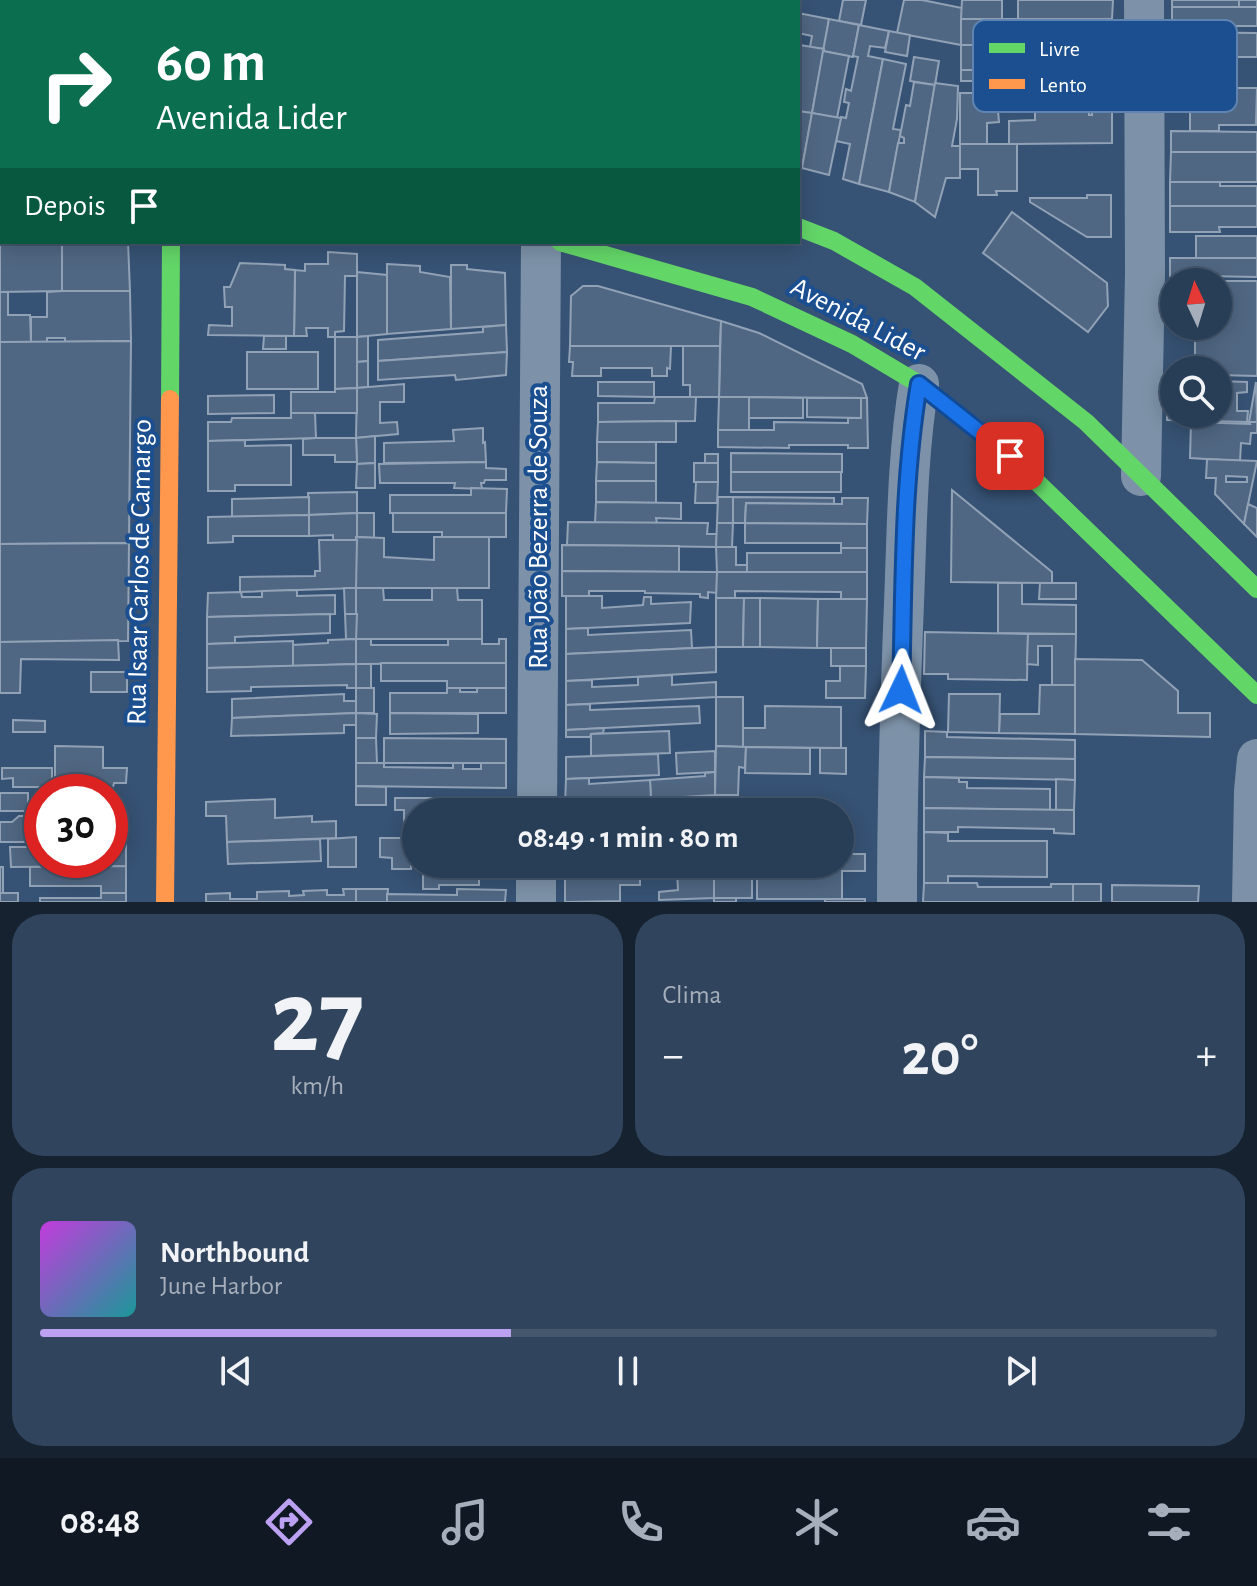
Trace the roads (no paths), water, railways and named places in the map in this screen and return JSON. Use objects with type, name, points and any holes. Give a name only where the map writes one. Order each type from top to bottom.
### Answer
[{"type":"main road","name":"Avenida Lider","points":[[800,228],[834,241],[915,287],[1086,422],[1257,589]]},
{"type":"main road","name":"Rua Isaar Carlos de Camargo","points":[[165,902],[171,244]]},
{"type":"main road","name":"Avenida Lider","points":[[570,244],[752,297],[852,344],[919,384],[1010,456],[1257,695]]},
{"type":"street","points":[[1144,0],[1144,20]]},
{"type":"street","points":[[1141,476],[1144,112]]},
{"type":"street","name":"Rua João Bezerra de Souza","points":[[537,798],[541,244]]},
{"type":"street","points":[[897,902],[908,480],[919,384]]},
{"type":"street","points":[[1252,902],[1257,759]]},
{"type":"street","points":[[536,878],[536,902]]}]
